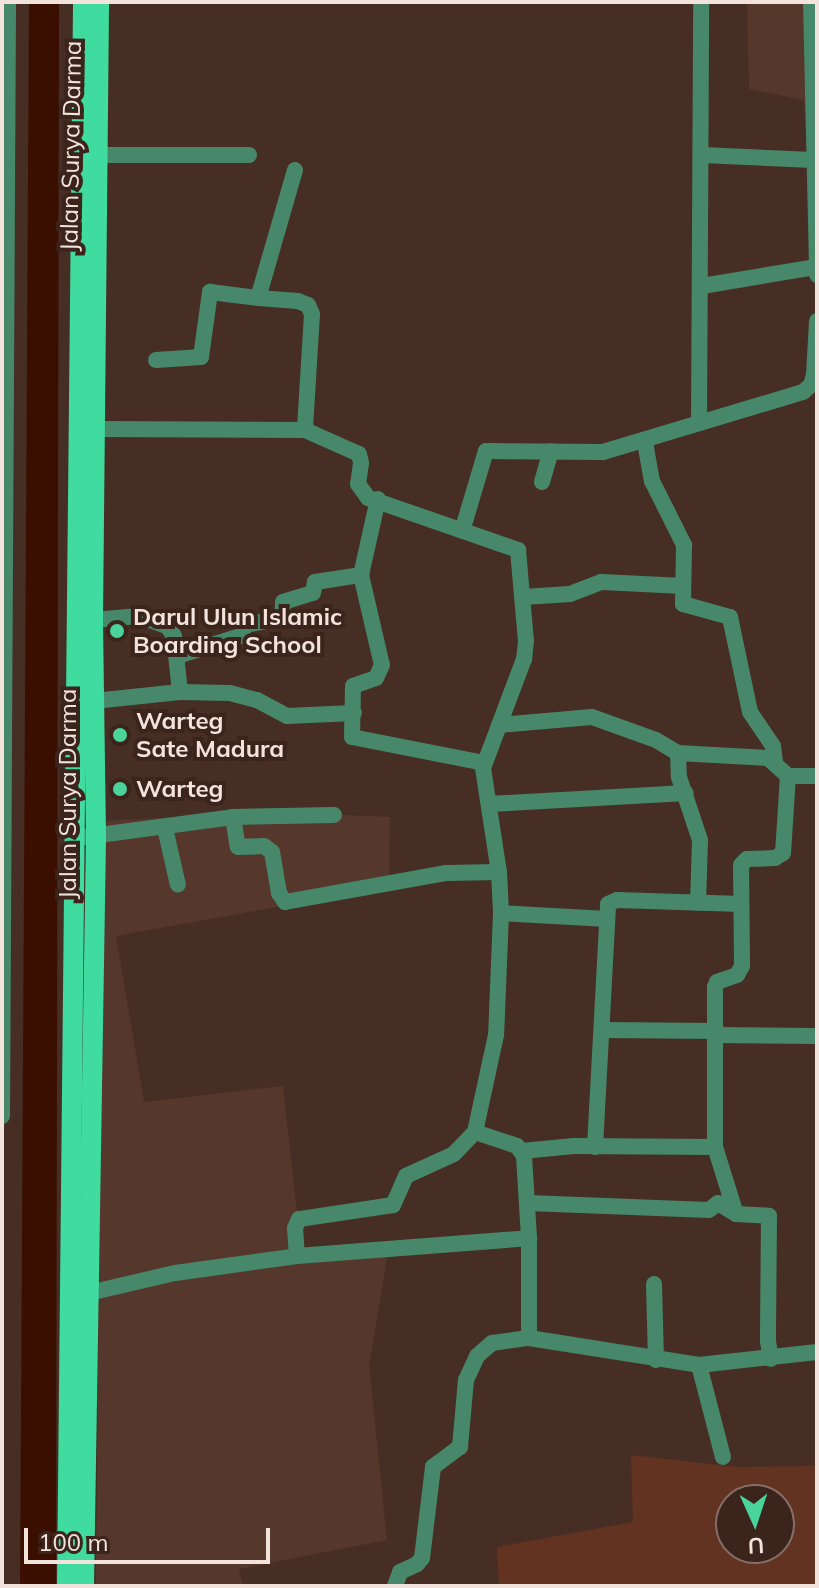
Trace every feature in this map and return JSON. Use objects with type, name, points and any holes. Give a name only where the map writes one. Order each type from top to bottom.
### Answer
[{"type":"main road","name":"Jalan Surya Darma","points":[[67,1586],[83,2]]},
{"type":"main road","name":"Jalan Surya Darma","points":[[84,1586],[96,837],[93,620],[99,2]]},
{"type":"street","points":[[2,1116],[8,2]]},
{"type":"street","points":[[699,422],[701,2]]},
{"type":"street","points":[[811,2],[817,275]]},
{"type":"street","points":[[97,155],[249,155]]},
{"type":"street","points":[[702,155],[813,160]]},
{"type":"street","points":[[258,298],[295,170]]},
{"type":"street","points":[[702,286],[816,267]]},
{"type":"street","points":[[156,360],[201,357],[210,292],[298,301],[308,305],[312,314],[305,430]]},
{"type":"street","points":[[463,528],[486,451],[603,452],[645,442],[808,389],[814,375],[817,321]]},
{"type":"street","points":[[94,429],[305,430],[359,454],[360,491],[368,498],[463,528],[518,550],[526,652],[484,763],[499,872],[501,913],[496,1035],[475,1132],[454,1154],[406,1176],[393,1205],[299,1219],[295,1228],[297,1256]]},
{"type":"street","points":[[645,442],[652,481],[684,545],[683,604],[730,617],[750,712],[773,746],[775,762]]},
{"type":"street","points":[[542,482],[551,451]]},
{"type":"street","points":[[378,499],[361,575],[382,665],[376,678],[353,686],[354,713],[350,732],[355,739],[484,763]]},
{"type":"street","points":[[177,656],[241,636],[245,625],[282,618],[283,602],[313,593],[315,582],[361,575]]},
{"type":"street","points":[[523,597],[570,594],[602,582],[683,586]]},
{"type":"street","points":[[93,620],[139,616],[158,621],[172,630],[180,692]]},
{"type":"street","points":[[94,701],[180,692],[230,693],[257,700],[287,716],[354,713]]},
{"type":"street","points":[[499,725],[592,717],[656,740],[678,753],[757,756],[775,762],[788,776],[783,853],[775,858],[744,860],[742,966],[737,975],[716,984],[715,1147],[736,1214]]},
{"type":"street","points":[[678,753],[679,777],[701,849],[698,903]]},
{"type":"street","points":[[788,776],[817,776]]},
{"type":"street","points":[[490,804],[686,793]]},
{"type":"street","points":[[74,838],[233,817],[334,815]]},
{"type":"street","points":[[233,817],[238,847],[264,846],[272,852],[279,893],[285,902],[446,873],[499,872]]},
{"type":"street","points":[[165,828],[178,885]]},
{"type":"street","points":[[595,1147],[607,919],[611,901],[741,904]]},
{"type":"street","points":[[501,913],[607,919]]},
{"type":"street","points":[[602,1030],[817,1036]]},
{"type":"street","points":[[475,1132],[522,1151],[595,1147],[715,1147]]},
{"type":"street","points":[[522,1151],[528,1203],[529,1338]]},
{"type":"street","points":[[528,1203],[709,1210],[718,1203],[736,1214],[769,1216],[768,1341],[771,1359]]},
{"type":"street","points":[[89,1293],[175,1273],[297,1256],[529,1238]]},
{"type":"street","points":[[654,1284],[656,1360]]},
{"type":"street","points":[[395,1586],[400,1572],[422,1558],[432,1473],[436,1462],[460,1447],[465,1391],[471,1365],[492,1343],[529,1338],[699,1365],[817,1352]]},
{"type":"street","points":[[699,1365],[723,1457]]},
{"type":"shaded area","points":[[29,2],[59,2],[56,1586],[20,1586]]},
{"type":"shaded area","points":[[747,2],[817,2],[817,330],[804,100],[749,89]]},
{"type":"shaded area","points":[[273,812],[390,817],[389,887],[116,936],[144,1102],[283,1086],[302,1256],[388,1252],[369,1365],[387,1540],[239,1569],[243,1586],[96,1586],[103,821]]},
{"type":"shaded area","points":[[631,1455],[738,1467],[817,1466],[817,1586],[499,1586],[497,1547],[633,1522]]},
{"type":"place","name":"Darul Ulun Islamic Boarding School","points":[[117,631]]},
{"type":"place","name":"Warteg Sate Madura","points":[[120,735]]},
{"type":"place","name":"Warteg","points":[[120,789]]}]
